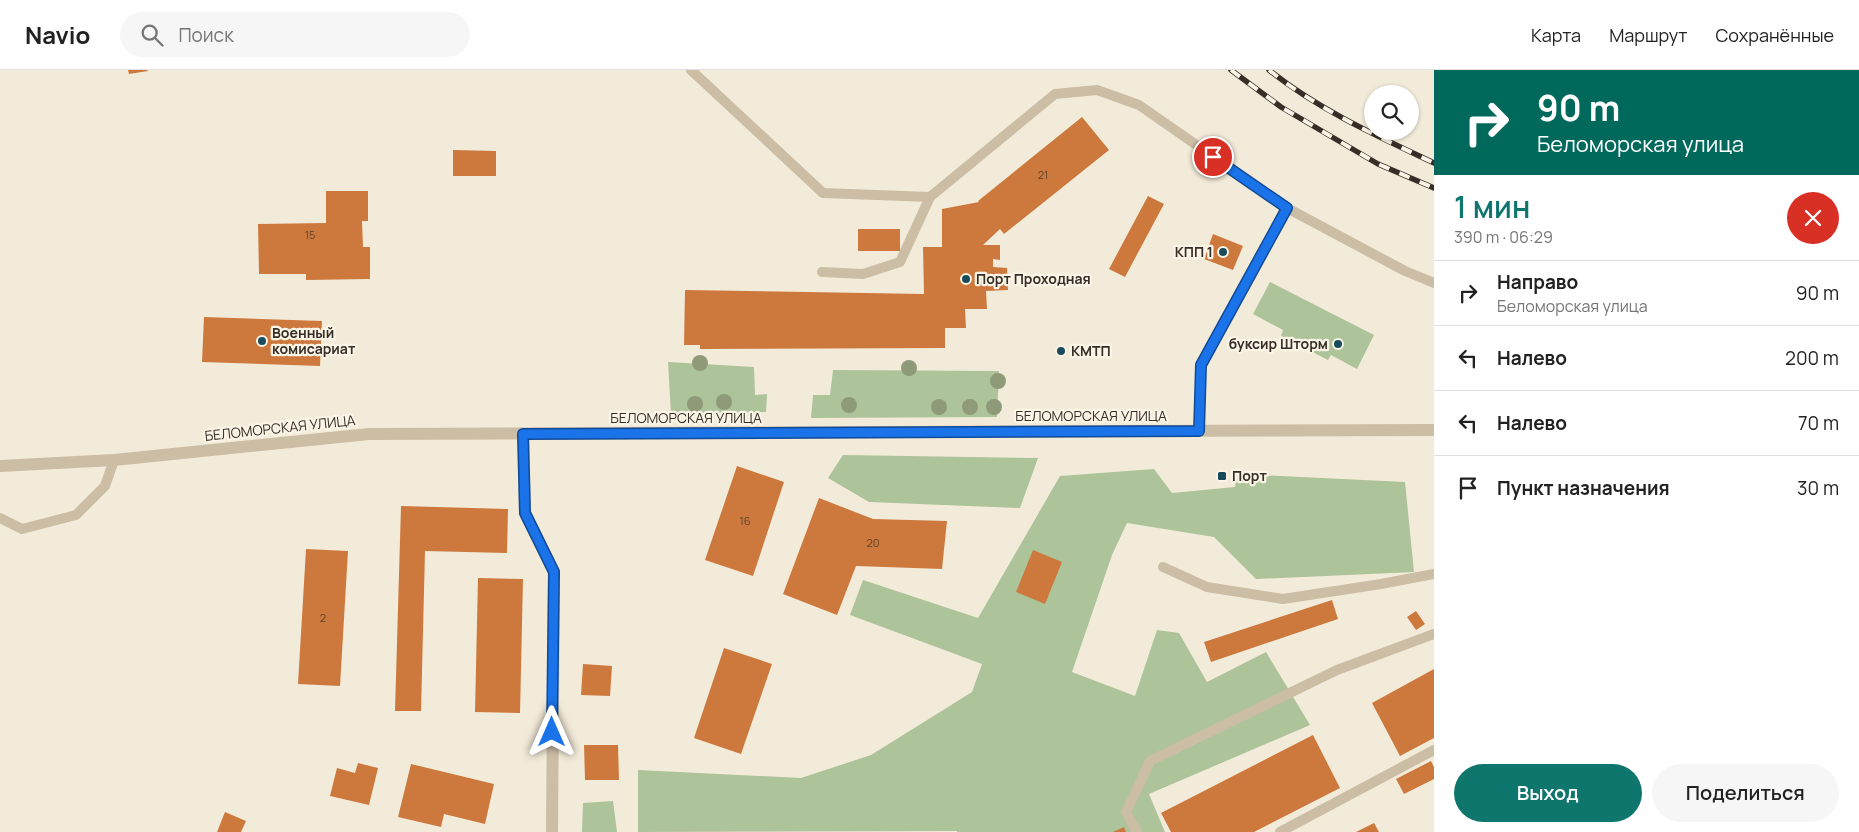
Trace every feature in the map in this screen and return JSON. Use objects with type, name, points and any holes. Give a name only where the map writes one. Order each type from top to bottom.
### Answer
[{"type":"street","name":"БЕЛОМОРСКАЯ УЛИЦА","points":[[0,466],[114,460],[369,434],[1434,430]]},
{"type":"street","points":[[523,434],[525,513],[554,572],[552,832]]},
{"type":"lane","points":[[691,70],[823,193],[930,197]]},
{"type":"lane","points":[[822,272],[863,274],[900,262],[930,197],[1055,94],[1097,90],[1139,105],[1287,208],[1405,271],[1434,283]]},
{"type":"lane","points":[[1199,431],[1201,365],[1287,208]]},
{"type":"lane","points":[[0,518],[22,529],[76,515],[105,486],[114,460]]},
{"type":"lane","points":[[1164,568],[1207,587],[1283,599],[1434,574]]},
{"type":"lane","points":[[1137,832],[1126,812],[1150,761],[1338,670],[1434,634]]},
{"type":"lane","points":[[1280,832],[1434,750]]},
{"type":"green space","points":[[1270,282],[1374,335],[1357,369],[1331,355],[1328,360],[1281,336],[1283,330],[1253,314]]},
{"type":"green space","points":[[668,362],[754,367],[755,395],[767,394],[766,412],[671,414]]},
{"type":"green space","points":[[833,370],[999,371],[997,417],[811,418],[813,395],[830,395]]},
{"type":"green space","points":[[843,455],[1038,458],[1020,508],[869,502],[828,478]]},
{"type":"green space","points":[[1154,469],[1172,493],[1235,487],[1237,474],[1405,482],[1414,572],[1256,579],[1214,537],[1127,523],[1112,555],[1072,672],[1135,696],[1157,630],[1179,633],[1207,682],[1266,652],[1310,725],[1149,794],[1165,832],[638,832],[638,770],[801,778],[871,755],[972,692],[982,664],[850,615],[863,580],[978,618],[1060,476]]},
{"type":"green space","points":[[613,801],[617,832],[582,832],[583,803]]},
{"type":"building","points":[[128,70],[147,70],[148,71],[129,74]]},
{"type":"building","name":"Порт Проходная","points":[[1082,117],[1109,150],[1004,234],[1000,229],[983,245],[1000,245],[1000,260],[993,259],[993,267],[1007,268],[1008,290],[986,291],[987,309],[965,309],[966,328],[945,328],[945,348],[700,349],[700,345],[684,345],[685,290],[924,294],[923,247],[942,247],[942,209],[979,202]]},
{"type":"building","points":[[453,150],[496,151],[496,176],[453,176]]},
{"type":"building","points":[[326,191],[368,191],[368,221],[362,221],[363,247],[370,247],[370,279],[306,280],[306,274],[259,274],[258,224],[326,223]]},
{"type":"building","points":[[1148,196],[1164,204],[1125,277],[1109,269]]},
{"type":"building","points":[[858,229],[900,229],[900,251],[858,251]]},
{"type":"building","name":"КПП 1","points":[[1213,234],[1243,246],[1233,270],[1204,259]]},
{"type":"building","name":"Военный комисариат","points":[[204,317],[322,321],[320,366],[202,362]]},
{"type":"building","points":[[737,466],[784,482],[753,576],[705,560]]},
{"type":"building","points":[[819,498],[873,519],[947,521],[942,569],[856,566],[837,615],[783,594]]},
{"type":"building","points":[[401,506],[508,509],[507,553],[425,551],[421,711],[395,711]]},
{"type":"building","points":[[306,549],[348,551],[340,686],[298,684]]},
{"type":"building","points":[[1033,550],[1062,562],[1045,604],[1016,592]]},
{"type":"building","points":[[478,578],[523,579],[520,713],[475,712]]},
{"type":"building","points":[[1332,600],[1338,619],[1211,662],[1204,642]]},
{"type":"building","points":[[1416,611],[1425,624],[1416,630],[1407,617]]},
{"type":"building","points":[[724,648],[772,664],[741,754],[694,738]]},
{"type":"building","points":[[583,664],[612,666],[610,696],[581,695]]},
{"type":"building","points":[[1434,669],[1434,738],[1400,756],[1372,703]]},
{"type":"building","points":[[1313,735],[1340,788],[1254,832],[1171,832],[1161,813]]},
{"type":"building","points":[[584,745],[618,745],[619,780],[585,780]]},
{"type":"building","points":[[1431,761],[1434,767],[1434,779],[1404,794],[1396,779]]},
{"type":"building","points":[[358,763],[378,768],[369,805],[330,796],[337,768],[355,773]]},
{"type":"building","points":[[411,764],[494,784],[485,824],[444,814],[441,827],[398,817]]},
{"type":"building","points":[[225,812],[246,821],[241,832],[217,832]]},
{"type":"building","points":[[1374,823],[1379,832],[1356,832]]},
{"type":"building","points":[[1124,827],[1126,832],[1113,832]]},
{"type":"railway","points":[[1231,70],[1281,107],[1378,164],[1434,188]]},
{"type":"railway","points":[[1269,70],[1328,110],[1434,163]]},
{"type":"place","name":"КПП 1","points":[[1223,252]]},
{"type":"place","name":"Порт Проходная","points":[[966,279]]},
{"type":"place","name":"Военный комисариат","points":[[262,341]]},
{"type":"place","name":"буксир Шторм","points":[[1338,344]]},
{"type":"place","name":"КМТП","points":[[1061,351]]},
{"type":"place","name":"Порт","points":[[1222,476]]},
{"type":"route","points":[[552,732],[554,572],[525,513],[523,434],[1199,431],[1201,365],[1287,208],[1213,157]]}]
